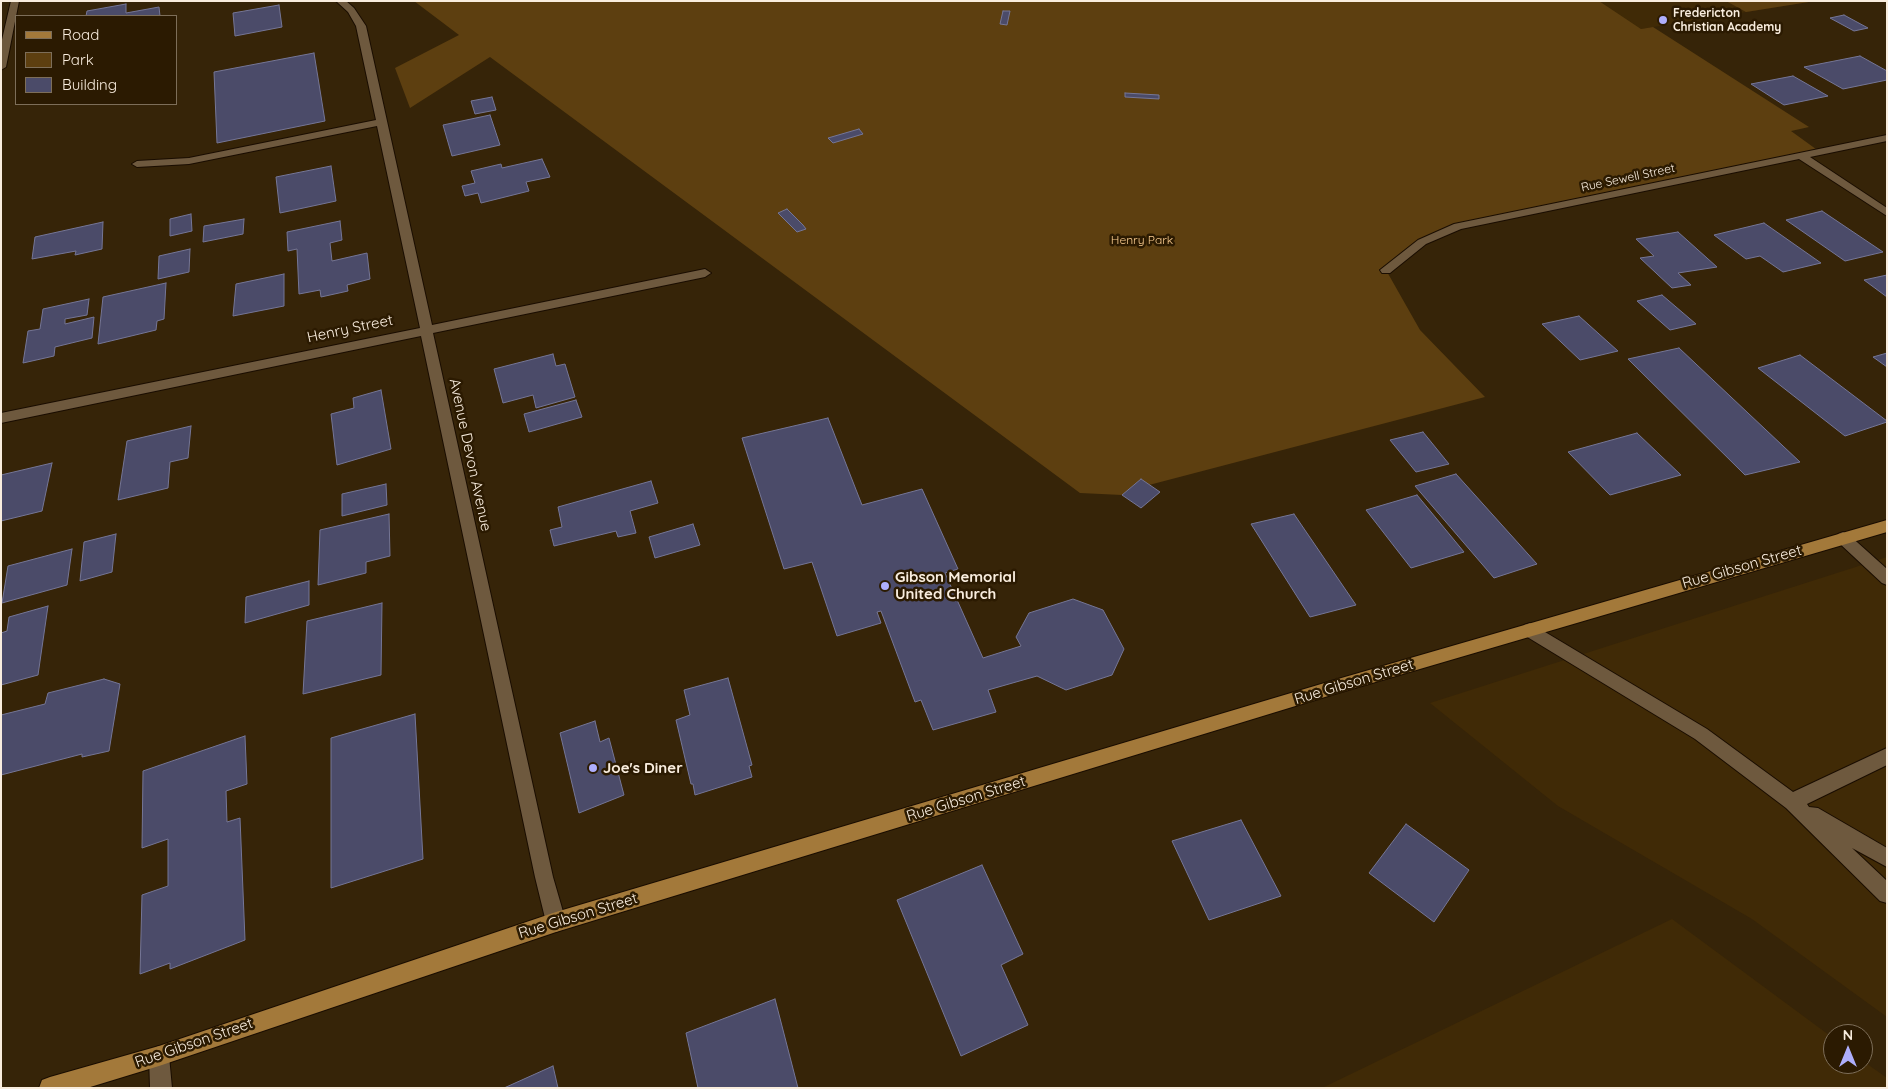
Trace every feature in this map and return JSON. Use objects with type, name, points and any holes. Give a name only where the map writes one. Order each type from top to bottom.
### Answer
[{"type":"main road","name":"Rue Gibson Street","points":[[50,1088],[159,1056],[556,922],[1530,630],[1887,526]]},
{"type":"street","points":[[1,67],[15,1]]},
{"type":"street","name":"Avenue Devon Avenue","points":[[340,1],[350,10],[361,26],[544,877],[556,922]]},
{"type":"street","points":[[137,164],[189,161],[381,122]]},
{"type":"street","name":"Rue Sewell Street","points":[[1386,270],[1422,242],[1458,226],[1887,138]]},
{"type":"street","points":[[1801,156],[1887,213]]},
{"type":"street","name":"Henry Street","points":[[1,418],[704,272]]},
{"type":"street","points":[[1843,538],[1887,579]]},
{"type":"street","points":[[1530,630],[1700,734],[1792,802],[1887,858]]},
{"type":"street","points":[[1792,802],[1887,756]]},
{"type":"street","points":[[1792,802],[1887,894]]},
{"type":"street","points":[[159,1056],[161,1088]]},
{"type":"shaded area","name":"Fredericton Christian Academy","points":[[1599,1],[1815,1],[1641,29]]},
{"type":"shaded area","points":[[1887,557],[1887,1017],[1752,919],[1558,806],[1430,703]]},
{"type":"shaded area","points":[[1672,919],[1823,1031],[1823,1074],[1873,1074],[1873,1068],[1887,1078],[1887,1088],[1322,1088]]},
{"type":"green space","name":"Henry Park","points":[[414,1],[1599,1],[1641,29],[1653,27],[1809,127],[1791,131],[1820,152],[1458,226],[1422,242],[1386,270],[1420,330],[1485,397],[1149,485],[1141,479],[1122,495],[1080,493],[490,57],[410,108],[395,68],[459,35]]},
{"type":"green space","points":[[1726,1],[1815,1],[1746,12]]},
{"type":"building","points":[[126,4],[126,13],[159,7],[160,15],[86,15],[87,11]]},
{"type":"building","points":[[279,5],[282,27],[235,36],[233,13]]},
{"type":"building","points":[[1003,11],[1010,11],[1007,25],[1000,24]]},
{"type":"building","points":[[1844,15],[1868,28],[1854,31],[1830,18]]},
{"type":"building","points":[[314,53],[325,121],[217,143],[214,72]]},
{"type":"building","points":[[1860,56],[1887,71],[1887,80],[1843,89],[1804,67]]},
{"type":"building","points":[[1793,76],[1828,96],[1784,105],[1751,84]]},
{"type":"building","points":[[1125,93],[1159,95],[1159,99],[1125,97]]},
{"type":"building","points":[[492,97],[496,110],[475,114],[471,101]]},
{"type":"building","points":[[490,115],[500,145],[452,156],[443,125]]},
{"type":"building","points":[[859,129],[863,134],[833,143],[828,138]]},
{"type":"building","points":[[542,159],[550,177],[526,182],[529,191],[481,203],[478,193],[465,196],[462,186],[475,183],[471,171],[501,164],[502,168]]},
{"type":"building","points":[[331,166],[336,201],[280,213],[276,177]]},
{"type":"building","points":[[787,209],[806,229],[797,232],[778,213]]},
{"type":"building","points":[[1822,211],[1883,252],[1845,261],[1786,220]]},
{"type":"building","points":[[191,214],[192,231],[170,236],[170,219]]},
{"type":"building","points":[[244,219],[243,234],[203,242],[204,226]]},
{"type":"building","points":[[340,221],[342,240],[330,243],[332,261],[367,253],[370,279],[347,285],[348,291],[321,297],[320,290],[299,294],[297,249],[288,251],[287,232]]},
{"type":"building","points":[[103,222],[102,249],[75,255],[76,251],[32,259],[35,237]]},
{"type":"building","points":[[1764,223],[1821,263],[1783,272],[1760,256],[1746,259],[1714,235]]},
{"type":"building","points":[[1678,232],[1717,267],[1678,273],[1691,285],[1672,288],[1640,258],[1654,256],[1636,239]]},
{"type":"building","points":[[190,249],[189,272],[158,279],[159,256]]},
{"type":"building","points":[[284,274],[284,306],[233,316],[236,284]]},
{"type":"building","points":[[1887,275],[1887,297],[1864,280]]},
{"type":"building","points":[[166,283],[164,319],[157,321],[156,330],[98,344],[103,297]]},
{"type":"building","points":[[1662,295],[1696,324],[1670,330],[1637,301]]},
{"type":"building","points":[[89,299],[87,315],[65,319],[65,324],[94,317],[92,338],[55,347],[54,356],[23,363],[28,331],[40,329],[43,309]]},
{"type":"building","points":[[1579,316],[1618,351],[1580,360],[1542,324]]},
{"type":"building","points":[[1679,348],[1800,462],[1745,475],[1628,359]]},
{"type":"building","points":[[1887,353],[1887,367],[1873,357]]},
{"type":"building","points":[[553,354],[556,366],[565,364],[575,397],[536,408],[533,395],[503,403],[494,369]]},
{"type":"building","points":[[1800,355],[1887,422],[1845,436],[1758,368]]},
{"type":"building","points":[[381,390],[391,449],[337,465],[331,414],[354,408],[353,398]]},
{"type":"building","points":[[576,400],[582,417],[529,432],[524,414]]},
{"type":"building","name":"Gibson Memorial United Church","points":[[828,418],[862,505],[922,489],[958,569],[945,573],[983,658],[1021,646],[1016,637],[1029,613],[1073,599],[1103,610],[1124,649],[1112,675],[1066,690],[1037,676],[988,690],[996,712],[933,730],[921,700],[915,702],[881,611],[877,612],[881,623],[837,636],[812,562],[784,569],[742,438]]},
{"type":"building","points":[[191,426],[188,458],[170,462],[168,488],[118,500],[127,441]]},
{"type":"building","points":[[1423,432],[1449,464],[1416,472],[1390,440]]},
{"type":"building","points":[[1637,433],[1681,475],[1610,495],[1568,452]]},
{"type":"building","points":[[52,463],[42,511],[1,521],[1,475]]},
{"type":"building","points":[[1456,474],[1537,564],[1494,578],[1415,486]]},
{"type":"building","points":[[1141,479],[1160,492],[1141,508],[1122,495]]},
{"type":"building","points":[[651,481],[658,503],[630,511],[636,533],[618,537],[616,531],[554,546],[550,530],[562,527],[558,507]]},
{"type":"building","points":[[386,484],[387,505],[342,516],[342,494]]},
{"type":"building","points":[[1417,495],[1464,552],[1411,568],[1366,510]]},
{"type":"building","points":[[389,514],[390,556],[366,562],[366,573],[318,585],[320,530]]},
{"type":"building","points":[[1294,514],[1356,605],[1310,617],[1251,524]]},
{"type":"building","points":[[693,524],[700,545],[655,558],[649,537]]},
{"type":"building","points":[[116,534],[112,572],[80,581],[84,542]]},
{"type":"building","points":[[72,549],[67,585],[2,603],[8,566]]},
{"type":"building","points":[[309,581],[309,605],[245,623],[246,597]]},
{"type":"building","points":[[382,603],[381,675],[303,694],[307,621]]},
{"type":"building","points":[[48,606],[38,675],[1,685],[1,633],[7,631],[9,617]]},
{"type":"building","points":[[728,678],[752,765],[749,766],[752,777],[695,795],[676,720],[690,715],[684,690]]},
{"type":"building","points":[[104,679],[120,684],[109,751],[82,757],[82,754],[1,775],[1,715],[45,704],[48,693]]},
{"type":"building","points":[[415,714],[423,859],[331,888],[331,738]]},
{"type":"building","name":"Joe's Diner","points":[[595,721],[600,742],[609,738],[624,795],[579,813],[560,733]]},
{"type":"building","points":[[245,736],[247,784],[226,791],[227,822],[240,818],[245,940],[170,969],[170,963],[140,974],[142,895],[168,886],[168,839],[142,848],[143,771]]},
{"type":"building","points":[[1241,820],[1281,896],[1209,920],[1172,841]]},
{"type":"building","points":[[1406,824],[1469,870],[1434,922],[1369,873]]},
{"type":"building","points":[[982,865],[1023,954],[1001,965],[1028,1025],[961,1056],[897,900]]},
{"type":"building","points":[[775,999],[798,1088],[698,1088],[686,1033]]},
{"type":"building","points":[[553,1066],[558,1088],[504,1088]]},
{"type":"place","name":"Fredericton Christian Academy","points":[[1663,20]]},
{"type":"place","name":"Gibson Memorial United Church","points":[[885,586]]},
{"type":"place","name":"Joe's Diner","points":[[593,768]]}]
